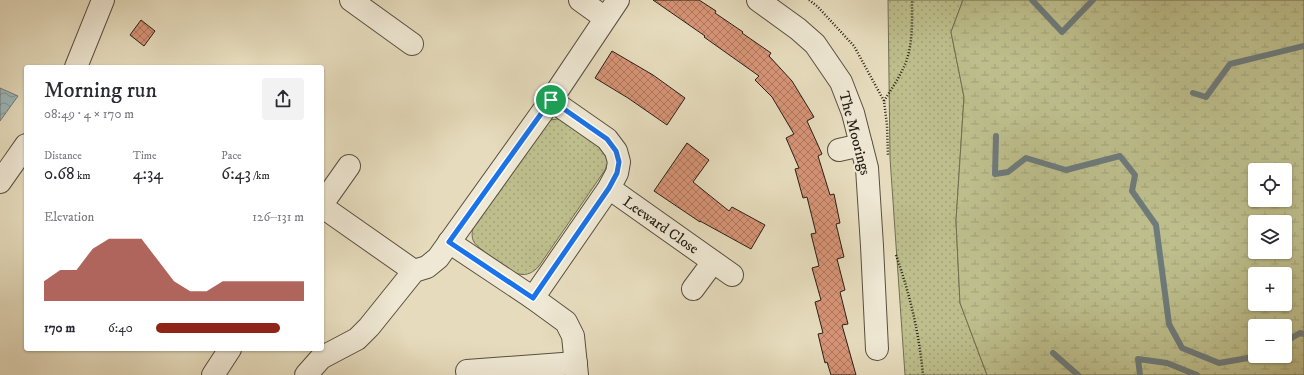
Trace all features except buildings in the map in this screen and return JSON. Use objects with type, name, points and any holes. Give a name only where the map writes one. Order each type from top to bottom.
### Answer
[{"type":"street","points":[[77,65],[103,0]]},
{"type":"street","points":[[580,0],[605,18]]},
{"type":"street","points":[[306,375],[321,358],[357,339],[369,327],[414,271],[427,267],[438,258],[551,100],[618,0]]},
{"type":"street","name":"The Moorings","points":[[758,0],[798,29],[814,44],[827,60],[841,82],[853,113],[867,168],[877,349]]},
{"type":"street","points":[[365,4],[412,44]]},
{"type":"street","points":[[533,298],[609,188],[617,173],[619,162],[616,151],[607,139],[551,100]]},
{"type":"street","points":[[839,150],[862,145]]},
{"type":"street","points":[[0,182],[24,148]]},
{"type":"street","points":[[349,166],[325,200],[324,205],[327,210],[414,271]]},
{"type":"street","name":"Leeward Close","points":[[609,188],[732,275]]},
{"type":"street","points":[[449,242],[566,322],[573,336],[576,369],[467,371]]},
{"type":"street","name":"Leeward Close","points":[[693,289],[713,262]]},
{"type":"street","points":[[214,375],[229,351]]},
{"type":"path","points":[[884,100],[907,60],[911,39],[912,0]]},
{"type":"green space","points":[[888,0],[963,0],[951,32],[964,97],[956,221],[960,303],[987,375],[905,375],[890,158]]},
{"type":"green space","points":[[963,0],[1304,0],[1304,375],[987,375],[960,303],[956,221],[964,97],[951,32]]},
{"type":"green space","points":[[563,119],[606,151],[608,163],[605,170],[539,266],[530,273],[515,273],[474,242],[472,238],[473,227],[544,124],[550,120]]},
{"type":"water","points":[[0,88],[18,96],[0,121]]},
{"type":"waterway","points":[[1032,0],[1062,32],[1093,0]]},
{"type":"waterway","points":[[1193,93],[1206,97],[1230,64],[1304,46]]},
{"type":"waterway","points":[[996,136],[995,174],[1008,172],[1026,158],[1066,170],[1120,156],[1135,175],[1132,191],[1156,225],[1169,324],[1182,348],[1219,363],[1248,358]]},
{"type":"waterway","points":[[1292,338],[1300,333],[1304,334]]},
{"type":"waterway","points":[[1053,353],[1078,375]]},
{"type":"waterway","points":[[1140,375],[1138,359],[1167,363],[1197,375]]},
{"type":"route","points":[[551,100],[607,139],[616,151],[619,162],[617,173],[609,188],[533,298],[449,242],[551,100]]}]
